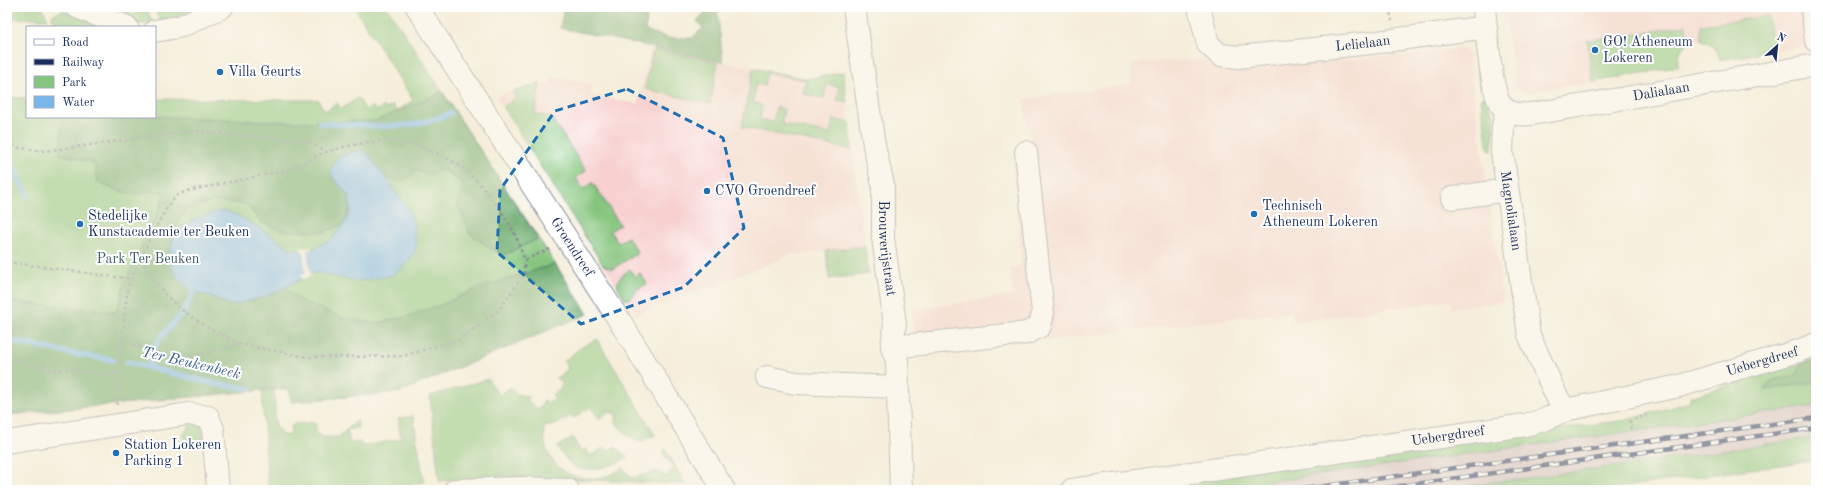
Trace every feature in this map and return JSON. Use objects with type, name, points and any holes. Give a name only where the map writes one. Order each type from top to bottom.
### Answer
[{"type":"street","points":[[77,7],[124,26]]},
{"type":"street","points":[[156,31],[182,26],[222,7]]},
{"type":"street","name":"Groendreef","points":[[417,7],[568,239],[720,489]]},
{"type":"street","name":"Brouwerijstraat","points":[[854,7],[874,145],[883,185],[883,238],[895,324],[892,347],[896,361],[901,490]]},
{"type":"street","name":"Lelielaan","points":[[1199,7],[1208,44],[1220,55],[1238,57],[1371,43],[1485,17]]},
{"type":"street","points":[[1812,7],[1816,41]]},
{"type":"street","points":[[1485,17],[1495,90],[1500,105],[1507,111]]},
{"type":"street","name":"Dalialaan","points":[[1507,111],[1513,113],[1532,114],[1816,65]]},
{"type":"street","name":"Magnolialaan","points":[[1507,111],[1503,126],[1502,152],[1530,335],[1556,395],[1565,410]]},
{"type":"street","points":[[892,347],[1027,334],[1040,326],[1043,313],[1026,152]]},
{"type":"street","points":[[1452,198],[1507,190]]},
{"type":"street","name":"Uebergdreef","points":[[1072,490],[1525,425],[1544,420],[1565,410],[1679,386],[1798,351],[1816,344]]},
{"type":"street","points":[[767,377],[796,382],[897,387]]},
{"type":"street","points":[[7,442],[121,423],[188,414],[208,417],[213,429],[218,490]]},
{"type":"street","points":[[455,490],[523,488],[568,490]]},
{"type":"path","points":[[7,142],[20,148],[45,151],[195,131],[310,142],[326,152]]},
{"type":"path","points":[[121,423],[117,404],[118,373],[128,286],[130,279],[153,232],[176,196],[187,191],[288,170],[326,152],[356,144],[389,141],[414,145],[437,154],[468,172],[514,231],[525,260],[524,274],[498,310],[459,340],[403,356],[307,357],[240,344],[207,327],[179,308],[164,293],[140,259]]},
{"type":"path","points":[[525,260],[568,239]]},
{"type":"path","points":[[7,262],[130,279]]},
{"type":"path","points":[[122,338],[133,345],[172,357],[186,357],[240,344]]},
{"type":"path","points":[[7,360],[16,360],[49,370],[71,369],[105,375],[118,373]]},
{"type":"highlighted area","points":[[627,89],[723,138],[744,228],[684,287],[581,324],[497,252],[500,190],[555,111]]},
{"type":"shaded area","name":"GO! Atheneum Lokeren","points":[[1503,7],[1816,7],[1816,44],[1720,60],[1717,50],[1708,42],[1701,40],[1689,42],[1683,47],[1677,57],[1678,67],[1524,93],[1515,87]]},
{"type":"shaded area","name":"CVO Groendreef","points":[[651,47],[807,79],[843,72],[865,246],[782,256],[782,259],[635,315],[496,96],[540,83],[550,85],[551,77],[592,85],[590,95],[638,104]]},
{"type":"shaded area","name":"Technisch Atheneum Lokeren","points":[[1461,49],[1468,53],[1503,302],[1452,308],[1450,300],[1294,322],[1292,312],[1060,339],[917,351],[912,310],[1013,295],[1010,268],[1022,265],[1013,163],[1033,159],[1024,99],[1132,84],[1131,64],[1159,61],[1204,60],[1220,66],[1253,68]]},
{"type":"shaded area","points":[[1816,406],[1816,437],[1634,464],[1436,490],[1207,490]]},
{"type":"green space","points":[[7,7],[42,7],[48,19],[7,18]]},
{"type":"green space","points":[[93,7],[146,7],[153,24],[138,24]]},
{"type":"green space","points":[[154,7],[202,7],[161,23]]},
{"type":"green space","name":"Park Ter Beuken","points":[[357,7],[387,7],[588,314],[400,392],[291,402],[289,389],[274,390],[276,428],[278,428],[282,435],[289,436],[291,426],[294,426],[294,424],[315,422],[317,434],[322,437],[338,437],[357,420],[358,428],[347,430],[350,443],[360,442],[363,446],[401,439],[398,419],[413,416],[424,482],[364,490],[268,490],[262,390],[7,415],[7,97],[26,98],[26,118],[156,118],[156,99],[318,100],[325,111],[337,103],[341,109],[358,98],[366,110],[373,106],[376,111],[384,106],[386,109],[393,105],[397,111],[413,100],[356,10]]},
{"type":"green space","points":[[564,7],[604,7],[614,10],[624,7],[642,7],[646,10],[647,21],[645,30],[669,38],[692,38],[703,28],[697,21],[709,7],[717,7],[723,62],[560,28]]},
{"type":"green space","points":[[66,9],[66,12],[100,26],[53,25],[52,15]]},
{"type":"green space","points":[[1768,16],[1774,51],[1720,60],[1714,47],[1701,40],[1701,25]]},
{"type":"green space","points":[[1686,25],[1689,42],[1683,47],[1680,53],[1678,67],[1593,82],[1587,40],[1638,34]]},
{"type":"green space","points":[[1474,42],[1477,43],[1485,87],[1480,87]]},
{"type":"green space","points":[[653,49],[718,63],[710,104],[645,89]]},
{"type":"green space","points":[[753,68],[807,79],[843,72],[847,103],[837,101],[839,87],[827,84],[824,98],[803,94],[806,80],[767,73],[764,86],[756,84],[753,102],[762,105],[760,119],[773,122],[776,107],[784,109],[782,124],[830,134],[833,119],[850,123],[852,150],[742,127]]},
{"type":"green space","points":[[540,83],[535,114],[551,117],[586,171],[576,178],[583,189],[593,183],[620,225],[610,231],[618,243],[628,237],[638,253],[612,269],[603,265],[503,107],[516,98],[512,92]]},
{"type":"green space","name":"Park Ter Beuken","points":[[442,92],[538,239],[502,256],[470,234],[457,204],[463,184],[443,169],[427,176],[418,171],[399,182],[384,177],[367,153],[332,176],[349,198],[350,208],[344,224],[325,232],[283,231],[260,222],[246,204],[213,201],[188,209],[176,226],[172,242],[193,293],[208,295],[231,305],[264,297],[285,287],[298,299],[343,318],[376,323],[405,317],[443,304],[478,288],[555,264],[588,314],[400,392],[291,402],[289,389],[262,390],[7,415],[7,301],[116,312],[126,280],[159,211],[164,193],[155,191],[132,194],[122,192],[98,182],[94,163],[60,154],[62,118],[156,118],[156,116],[293,122],[376,121]]},
{"type":"green space","points":[[1487,96],[1489,106],[1495,117],[1492,151],[1490,151],[1487,145],[1481,97]]},
{"type":"green space","points":[[865,246],[868,274],[829,279],[826,251]]},
{"type":"green space","points":[[630,269],[635,277],[640,273],[647,284],[634,291],[636,294],[626,300],[618,287],[618,280]]},
{"type":"green space","points":[[597,339],[655,435],[640,442],[628,436],[622,430],[615,420],[617,415],[609,411],[599,419],[591,407],[581,412],[582,413],[574,418],[572,415],[558,424],[544,427],[546,446],[553,462],[566,473],[585,478],[603,477],[623,468],[632,478],[658,471],[667,477],[674,467],[663,454],[665,449],[685,484],[498,476],[439,481],[430,396],[488,379],[499,395],[511,387],[517,394],[529,397],[527,400],[537,409],[545,400],[547,403],[555,398],[552,395],[561,389],[560,387],[563,385],[558,378],[555,379],[568,369],[564,361],[580,348]]},
{"type":"green space","points":[[1816,358],[1816,382],[1765,390],[1772,380],[1796,375],[1802,363]]},
{"type":"green space","points":[[1802,363],[1796,375],[1772,380],[1765,389],[1816,382],[1816,406],[1207,490],[1117,490],[1626,420],[1690,402],[1690,397]]},
{"type":"green space","points":[[192,422],[201,424],[204,439],[199,444],[192,445],[182,437]]},
{"type":"green space","points":[[573,437],[580,451],[586,449],[590,456],[605,447],[608,451],[615,446],[628,458],[601,468],[586,470],[579,469],[571,464],[557,447]]},
{"type":"green space","points":[[1816,437],[1816,460],[1601,490],[1436,490],[1634,464]]},
{"type":"water","points":[[360,150],[367,153],[407,207],[412,218],[416,248],[408,262],[393,275],[360,281],[318,272],[301,275],[302,279],[264,297],[231,305],[208,295],[193,293],[174,274],[169,260],[172,242],[177,232],[196,219],[215,212],[225,211],[237,215],[293,250],[311,250],[331,240],[344,224],[351,210],[349,196],[332,176],[331,170],[339,157]]},
{"type":"pier","points":[[311,247],[311,250],[307,250],[310,274],[313,275],[302,279],[301,275],[306,274],[303,250],[300,250],[300,248]]},
{"type":"waterway","points":[[320,123],[370,126],[403,125],[419,123],[451,113]]},
{"type":"waterway","points":[[11,163],[28,196]]},
{"type":"waterway","points":[[150,366],[155,345],[183,312],[193,293]]},
{"type":"waterway","points":[[7,340],[9,305]]},
{"type":"waterway","name":"Ter Beukenbeek","points":[[7,340],[113,360]]},
{"type":"waterway","name":"Ter Beukenbeek","points":[[127,362],[216,384],[250,389]]},
{"type":"railway","points":[[1296,490],[1816,418]]},
{"type":"railway","points":[[1371,490],[1816,428]]},
{"type":"place","name":"GO! Atheneum Lokeren","points":[[1595,50]]},
{"type":"place","name":"Villa Geurts","points":[[220,72]]},
{"type":"place","name":"CVO Groendreef","points":[[707,191]]},
{"type":"place","name":"Technisch Atheneum Lokeren","points":[[1254,214]]},
{"type":"place","name":"Stedelijke Kunstacademie ter Beuken","points":[[80,224]]},
{"type":"place","name":"Station Lokeren Parking 1","points":[[116,453]]}]
